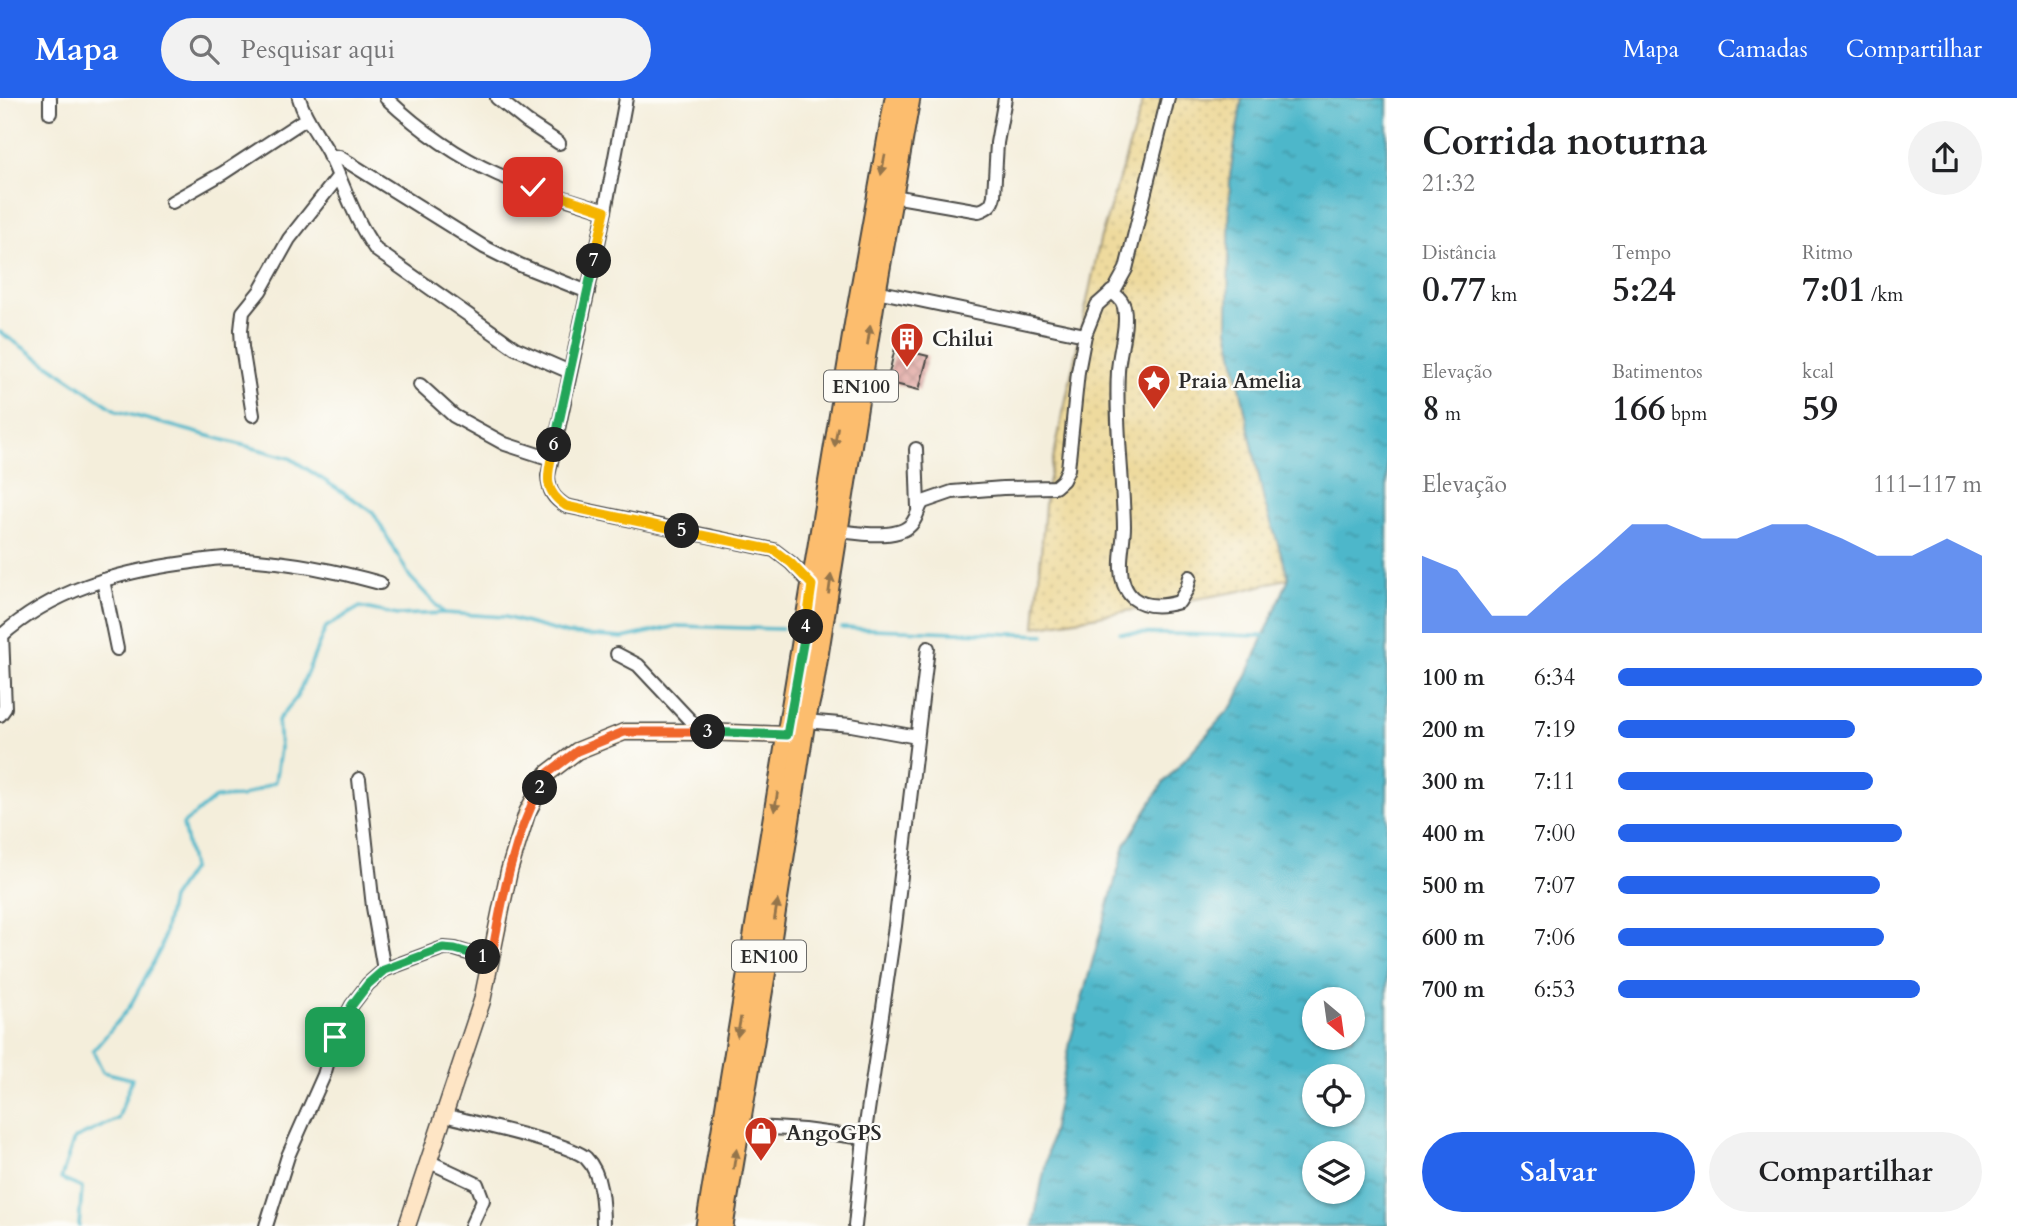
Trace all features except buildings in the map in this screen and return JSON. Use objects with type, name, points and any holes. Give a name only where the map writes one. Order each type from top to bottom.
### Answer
[{"type":"main road","name":"EN100","points":[[723,1226],[805,721],[812,585],[895,98]]},
{"type":"main road","name":"EN100","points":[[706,1226],[787,735],[809,678],[838,531],[910,98]]},
{"type":"street","points":[[50,98],[50,113]]},
{"type":"street","points":[[299,98],[362,229],[376,250],[515,348],[570,372]]},
{"type":"street","points":[[386,98],[413,123],[447,147],[497,174],[605,211]]},
{"type":"street","points":[[497,98],[559,143]]},
{"type":"street","points":[[626,98],[605,211],[551,459],[549,487],[555,499],[566,506],[774,550],[812,585]]},
{"type":"street","points":[[893,196],[979,211],[987,208],[995,196],[997,143],[1005,98]]},
{"type":"street","points":[[918,508],[923,502],[952,492],[1055,486],[1063,480],[1068,468],[1078,372],[1085,335],[1097,305],[1122,279],[1130,257],[1168,98]]},
{"type":"street","points":[[172,202],[223,173],[307,118]]},
{"type":"street","points":[[329,156],[339,157],[351,164],[484,247],[520,265],[588,292]]},
{"type":"street","points":[[253,415],[242,347],[243,312],[260,290],[289,239],[338,177]]},
{"type":"street","points":[[876,291],[1085,335]]},
{"type":"street","points":[[1111,292],[1119,296],[1124,305],[1117,410],[1124,526],[1121,569],[1123,583],[1132,597],[1143,603],[1168,605],[1179,601],[1187,589],[1190,577]]},
{"type":"street","points":[[420,385],[454,416],[505,444],[551,459]]},
{"type":"street","points":[[838,531],[893,533],[906,529],[913,523],[918,508],[916,449]]},
{"type":"street","points":[[0,715],[5,708],[1,636],[41,606],[103,580],[167,565],[225,558],[318,568],[380,583]]},
{"type":"street","points":[[103,580],[117,649]]},
{"type":"street","points":[[855,1226],[928,648]]},
{"type":"street","points":[[617,654],[638,665],[701,732]]},
{"type":"street","points":[[805,721],[851,724],[917,737]]},
{"type":"street","points":[[407,1226],[482,1001],[509,871],[527,813],[548,773],[577,751],[624,732],[787,735]]},
{"type":"street","points":[[359,779],[373,907],[384,970]]},
{"type":"street","points":[[266,1226],[288,1157],[324,1075],[335,1037],[352,1005],[368,984],[384,970],[443,948],[491,960]]},
{"type":"street","points":[[445,1115],[575,1150],[593,1166],[603,1201],[603,1226]]},
{"type":"street","points":[[740,1126],[804,1130],[864,1138]]},
{"type":"street","points":[[430,1162],[477,1184],[483,1200],[471,1226]]},
{"type":"sand","name":"Praia Amelia","points":[[1144,98],[1242,98],[1230,176],[1228,329],[1264,501],[1289,578],[1241,591],[1035,627],[1046,493],[1100,240]]},
{"type":"water","points":[[1242,98],[1387,98],[1387,1226],[1033,1226],[1071,1038],[1125,845],[1163,783],[1235,703],[1289,578],[1264,501],[1228,329],[1230,176]]},
{"type":"waterway","points":[[0,332],[117,411],[290,458],[373,512],[410,577],[444,613],[505,617],[567,634],[623,638],[677,626],[782,629]]},
{"type":"waterway","points":[[79,1226],[82,1188],[61,1179],[74,1139],[118,1119],[132,1079],[103,1072],[93,1051],[129,1008],[161,948],[171,899],[192,868],[183,824],[215,798],[241,797],[275,782],[280,749],[278,720],[297,697],[326,627],[360,607],[397,615],[444,613]]},
{"type":"waterway","points":[[842,628],[1044,635]]},
{"type":"waterway","points":[[1120,633],[1264,636]]},
{"type":"place","name":"Chilui","points":[[907,369]]},
{"type":"place","name":"Praia Amelia","points":[[1154,411]]},
{"type":"place","name":"AngoGPS","points":[[761,1163]]},
{"type":"route","points":[[335,1037],[352,1005],[368,984],[384,970],[443,948],[491,960],[509,871],[527,813],[548,773],[577,751],[624,732],[787,735],[812,585],[791,563],[774,550],[566,506],[555,499],[549,487],[548,477],[605,211],[533,187]]}]
